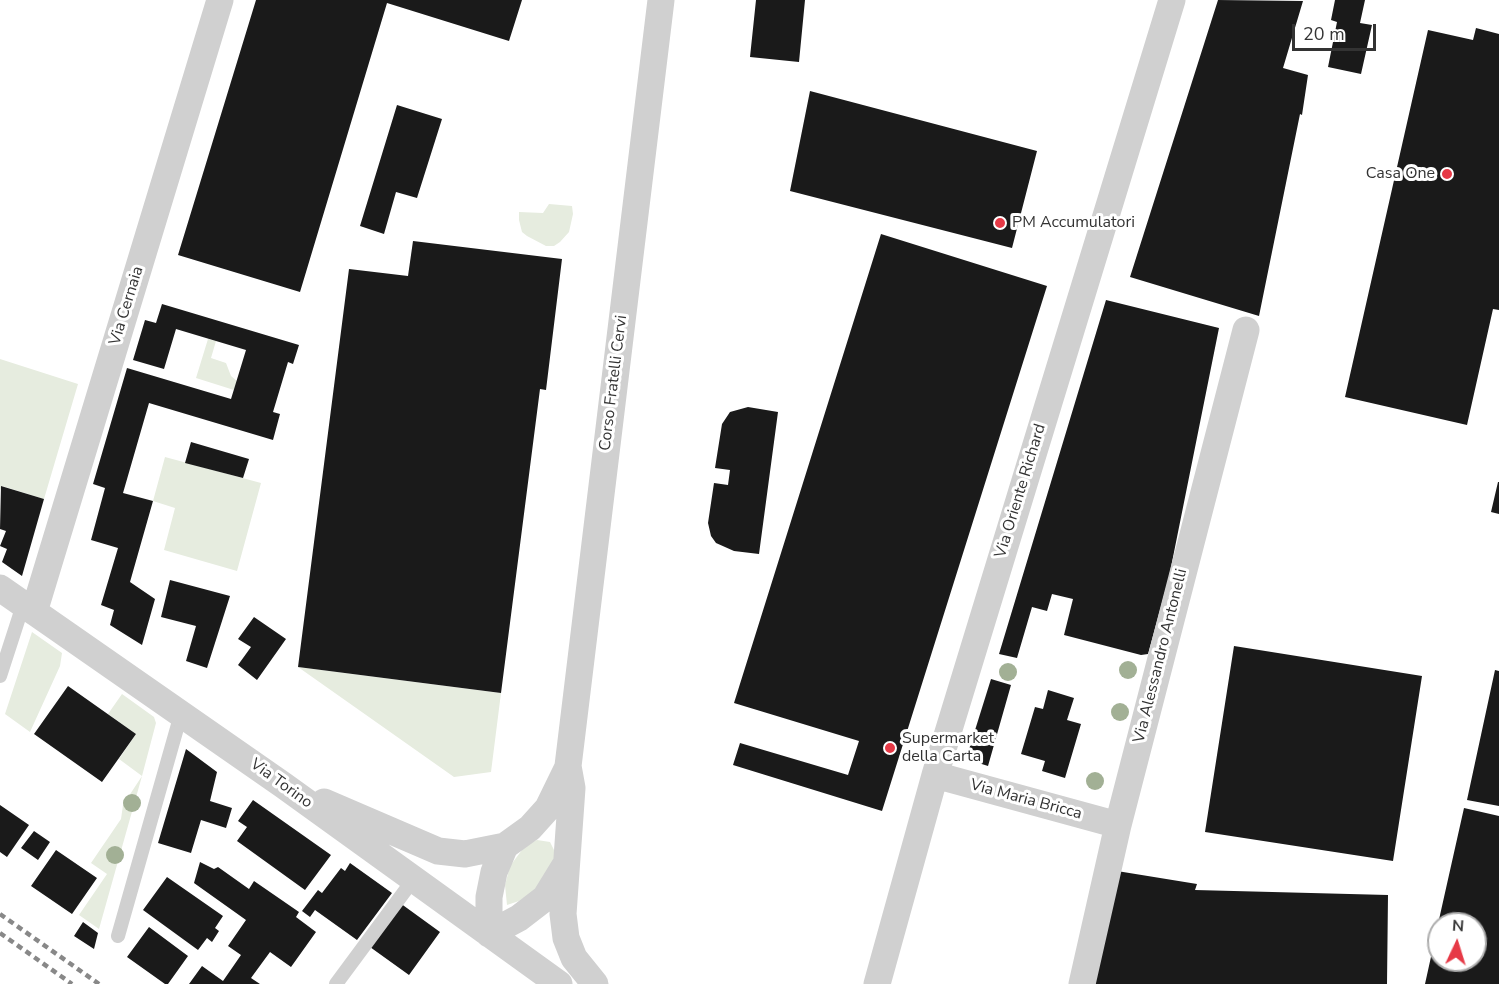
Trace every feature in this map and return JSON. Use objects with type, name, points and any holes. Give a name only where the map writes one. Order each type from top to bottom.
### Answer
[{"type":"street","name":"Via Cernaia","points":[[29,609],[220,0]]},
{"type":"street","name":"Corso Fratelli Cervi","points":[[595,984],[574,958],[566,938],[563,914],[572,788],[568,766],[661,0]]},
{"type":"street","name":"Via Oriente Richard","points":[[877,984],[935,775],[1172,0]]},
{"type":"street","name":"Via Alessandro Antonelli","points":[[1082,984],[1118,825],[1246,330]]},
{"type":"street","name":"Via Torino","points":[[0,588],[283,785],[559,984]]},
{"type":"street","name":"Corso Fratelli Cervi","points":[[283,785],[438,851],[465,854],[505,846],[531,828],[548,808],[568,766]]},
{"type":"street","name":"Via Maria Bricca","points":[[935,775],[1118,825]]},
{"type":"street","points":[[489,934],[489,897],[494,872],[505,846]]},
{"type":"street","name":"Corso Fratelli Cervi","points":[[489,934],[519,918],[545,898],[565,866]]},
{"type":"lane","points":[[0,676],[29,609]]},
{"type":"lane","points":[[118,936],[181,714]]},
{"type":"lane","points":[[336,984],[414,880]]},
{"type":"shaded area","points":[[549,204],[572,206],[573,214],[569,232],[554,246],[546,246],[527,236],[522,232],[519,220],[519,212],[543,213]]},
{"type":"shaded area","points":[[208,339],[216,341],[211,358],[226,363],[231,376],[237,381],[234,390],[196,378]]},
{"type":"shaded area","points":[[0,359],[78,384],[44,499],[2,486],[0,490]]},
{"type":"shaded area","points":[[165,457],[261,483],[237,571],[164,550],[175,508],[153,501]]},
{"type":"shaded area","points":[[32,632],[62,653],[60,666],[30,732],[5,714]]},
{"type":"shaded area","points":[[298,667],[501,693],[491,772],[454,777]]},
{"type":"shaded area","points":[[122,694],[154,717],[156,723],[142,776],[119,759],[136,734],[108,714]]},
{"type":"shaded area","points":[[142,776],[99,929],[79,915],[107,874],[91,863],[121,819],[123,805]]},
{"type":"shaded area","points":[[537,840],[550,842],[558,858],[545,884],[519,901],[507,905],[505,885],[510,866],[525,846]]},
{"type":"building","points":[[256,0],[522,0],[509,41],[387,3],[300,292],[178,255]]},
{"type":"building","points":[[756,0],[805,0],[799,62],[750,57]]},
{"type":"building","points":[[1218,0],[1303,1],[1283,68],[1308,75],[1302,115],[1300,114],[1259,316],[1130,277]]},
{"type":"building","points":[[1335,0],[1365,0],[1360,23],[1372,25],[1361,74],[1328,67],[1337,22],[1331,20]]},
{"type":"building","name":"Casa One","points":[[1476,28],[1499,34],[1499,310],[1493,309],[1467,425],[1345,397],[1428,30],[1473,40]]},
{"type":"building","points":[[810,91],[1037,151],[1012,248],[790,191]]},
{"type":"building","points":[[397,105],[442,119],[417,198],[396,192],[384,234],[360,226]]},
{"type":"building","points":[[881,234],[1047,286],[882,811],[733,765],[740,743],[848,775],[859,741],[734,703]]},
{"type":"building","points":[[413,241],[562,259],[546,390],[540,389],[501,693],[298,667],[349,269],[408,276]]},
{"type":"building","points":[[1106,300],[1219,328],[1169,577],[1148,654],[1141,655],[1064,635],[1073,599],[1052,594],[1047,611],[1032,607],[1017,658],[999,654]]},
{"type":"building","points":[[162,304],[299,345],[293,364],[288,362],[273,412],[280,414],[273,440],[149,403],[123,493],[153,501],[130,582],[155,599],[142,645],[110,625],[114,610],[101,605],[118,548],[91,540],[105,488],[93,484],[127,368],[231,399],[246,350],[176,329],[164,369],[133,360],[145,320],[156,323]]},
{"type":"building","points":[[748,407],[778,412],[759,554],[734,551],[716,543],[711,536],[708,523],[714,483],[728,485],[730,470],[715,468],[722,424],[730,412]]},
{"type":"building","points":[[191,442],[249,459],[243,478],[185,463]]},
{"type":"building","points":[[1499,482],[1499,514],[1491,512]]},
{"type":"building","points":[[1,486],[44,499],[22,576],[2,562],[7,549],[0,546],[6,531],[0,529]]},
{"type":"building","points":[[170,580],[230,596],[207,668],[186,661],[196,626],[161,617]]},
{"type":"building","points":[[254,617],[286,639],[257,680],[238,665],[251,647],[238,639]]},
{"type":"building","points":[[1234,646],[1422,676],[1393,861],[1205,832]]},
{"type":"building","points":[[1495,670],[1499,671],[1499,806],[1467,800]]},
{"type":"building","points":[[991,679],[1011,685],[988,766],[966,759]]},
{"type":"building","points":[[68,686],[136,734],[102,782],[34,734]]},
{"type":"building","points":[[1048,690],[1074,698],[1067,720],[1081,724],[1065,778],[1042,771],[1045,761],[1021,754],[1035,707],[1043,709]]},
{"type":"building","points":[[186,749],[217,772],[210,801],[232,808],[226,828],[201,820],[191,853],[158,843]]},
{"type":"building","points":[[253,800],[331,855],[305,890],[237,841],[247,827],[238,821]]},
{"type":"building","points":[[0,805],[29,825],[7,857],[0,852]]},
{"type":"building","points":[[1464,808],[1499,816],[1499,984],[1425,984],[1428,972],[1487,972],[1487,912],[1441,912]]},
{"type":"building","points":[[34,831],[50,842],[38,860],[21,848]]},
{"type":"building","points":[[56,850],[97,878],[72,914],[31,886]]},
{"type":"building","points":[[200,862],[214,869],[218,867],[249,889],[254,881],[299,912],[296,917],[316,932],[291,967],[270,952],[251,978],[260,984],[189,984],[202,966],[223,981],[241,955],[228,946],[246,920],[194,883]]},
{"type":"building","points":[[350,863],[392,893],[357,940],[315,910],[310,917],[302,911],[318,890],[322,893],[341,868],[345,871]]},
{"type":"building","points":[[1117,871],[1197,884],[1195,890],[1388,895],[1387,984],[1092,984]]},
{"type":"building","points":[[167,877],[223,916],[215,928],[219,931],[212,942],[207,938],[198,950],[143,910]]},
{"type":"building","points":[[400,903],[440,932],[409,975],[370,947]]},
{"type":"building","points":[[83,922],[98,933],[94,949],[74,936]]},
{"type":"building","points":[[149,927],[188,956],[168,984],[127,957]]},
{"type":"railway","points":[[0,914],[99,984]]},
{"type":"railway","points":[[0,933],[72,984]]},
{"type":"place","name":"Casa One","points":[[1447,174]]},
{"type":"place","name":"PM Accumulatori","points":[[1000,223]]},
{"type":"place","name":"Supermarket della Carta","points":[[890,748]]}]
